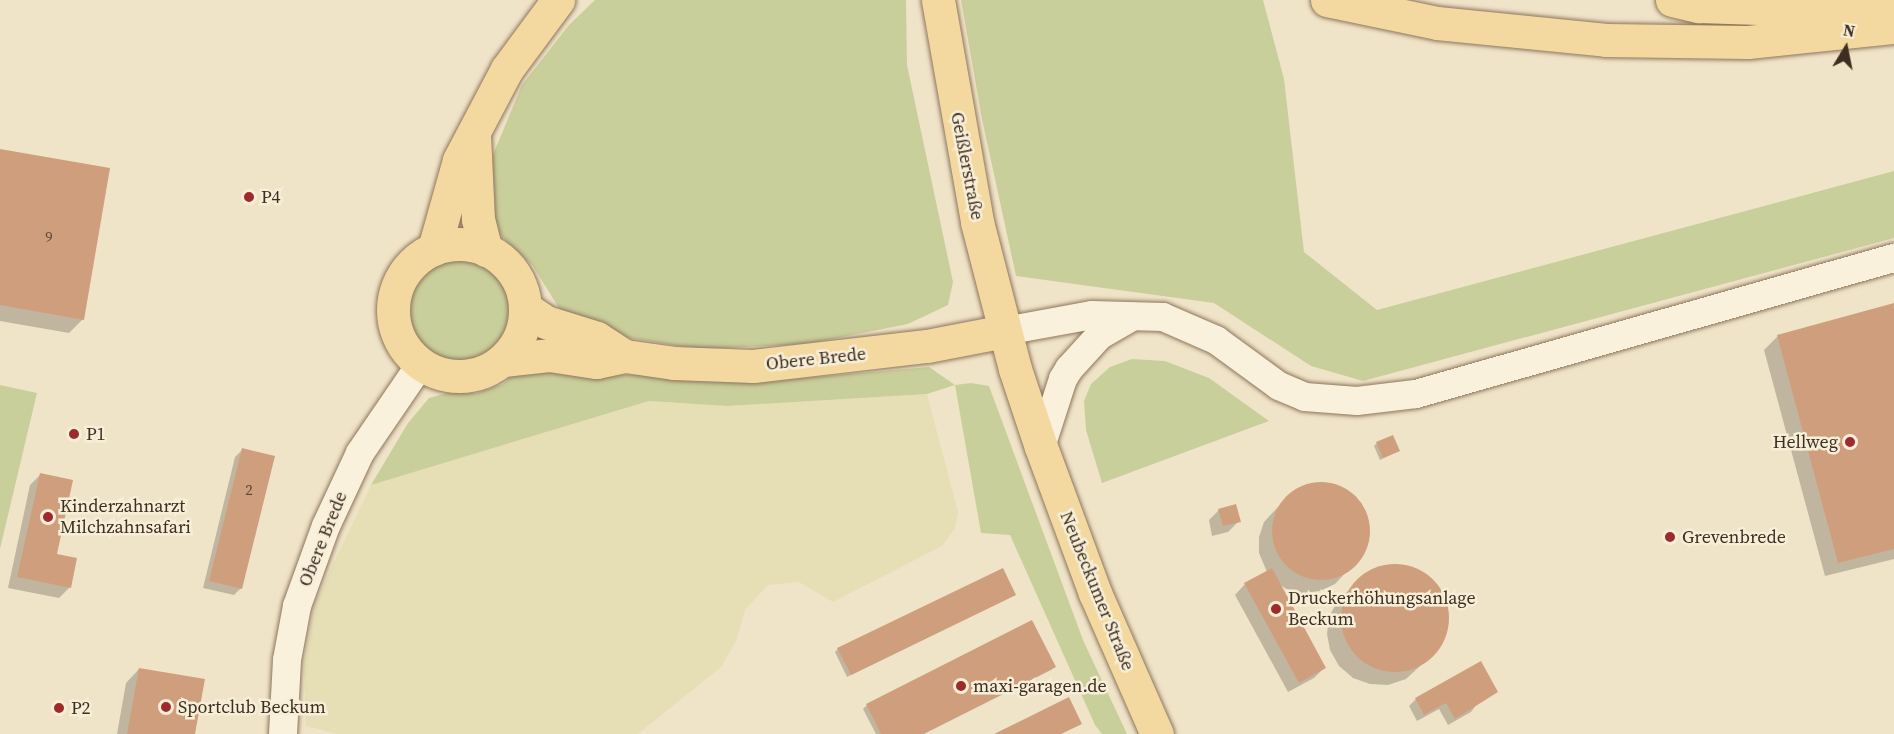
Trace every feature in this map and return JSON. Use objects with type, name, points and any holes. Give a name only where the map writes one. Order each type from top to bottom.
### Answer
[{"type":"main road","points":[[434,249],[459,160],[507,69],[558,0]]},
{"type":"main road","name":"Geißlerstraße","points":[[938,0],[963,152],[1005,331]]},
{"type":"main road","points":[[1327,0],[1437,23],[1606,40],[1748,42],[1894,27]]},
{"type":"main road","points":[[1672,0],[1699,6],[1894,13]]},
{"type":"main road","points":[[474,133],[478,219],[486,250]]},
{"type":"main road","points":[[451,244],[469,245],[486,250],[502,260],[515,274],[523,292],[525,308],[515,346],[503,360],[489,370],[472,376],[454,377],[436,373],[420,365],[407,353],[398,337],[393,320],[393,303],[397,285],[406,270],[419,257],[434,249],[451,244]]},
{"type":"main road","name":"Obere Brede","points":[[525,308],[546,322],[597,338],[626,356]]},
{"type":"main road","name":"Obere Brede","points":[[503,360],[549,355],[596,362],[626,356],[674,363],[753,366],[916,348],[1005,331]]},
{"type":"main road","name":"Neubeckumer Straße","points":[[1005,331],[1041,447],[1095,593],[1157,734]]},
{"type":"street","points":[[1005,331],[1092,315],[1163,317],[1216,340],[1279,386],[1305,397],[1357,401],[1416,394],[1894,258]]},
{"type":"street","points":[[1041,447],[1063,380],[1069,369],[1099,336],[1134,316]]},
{"type":"street","name":"Obere Brede","points":[[283,734],[287,660],[297,606],[326,526],[360,453],[420,365]]},
{"type":"shaded area","points":[[927,394],[958,512],[955,528],[942,546],[833,602],[799,582],[768,585],[745,610],[736,641],[721,667],[638,734],[338,734],[306,726],[304,664],[314,604],[371,485],[649,401],[727,406]]},
{"type":"green space","points":[[595,0],[906,0],[907,65],[953,282],[948,305],[908,324],[807,344],[699,349],[617,336],[562,313],[533,266],[498,233],[487,206],[492,157],[522,85],[569,25]]},
{"type":"green space","points":[[961,0],[1263,0],[1284,79],[1304,252],[1377,310],[1894,171],[1894,238],[1363,381],[1311,366],[1214,303],[1016,276],[982,119]]},
{"type":"green space","points":[[460,258],[481,262],[498,274],[510,291],[514,312],[510,333],[498,350],[481,362],[460,366],[439,362],[422,350],[410,333],[406,312],[410,291],[422,274],[439,262]]},
{"type":"green space","points":[[1132,359],[1165,361],[1209,378],[1269,421],[1102,483],[1086,430],[1084,401],[1091,384],[1110,367]]},
{"type":"green space","points":[[929,367],[955,385],[927,394],[727,406],[649,401],[371,485],[408,423],[429,398],[447,393],[477,393],[503,384],[518,371],[544,368],[614,375],[693,373],[749,383]]},
{"type":"green space","points":[[971,383],[989,386],[1083,640],[1127,734],[1102,734],[1095,725],[1010,535],[981,533],[955,385]]},
{"type":"green space","points":[[0,385],[37,393],[0,549]]},
{"type":"building","points":[[0,149],[110,168],[84,320],[0,305]]},
{"type":"building","name":"Hellweg","points":[[1894,303],[1894,549],[1838,563],[1777,335]]},
{"type":"building","points":[[1393,435],[1400,451],[1383,458],[1376,442]]},
{"type":"building","points":[[242,448],[275,456],[242,589],[209,581]]},
{"type":"building","name":"Kinderzahnarzt Milchzahnsafari","points":[[40,473],[73,480],[57,554],[77,558],[71,588],[17,577]]},
{"type":"building","points":[[1321,482],[1340,486],[1356,496],[1366,512],[1370,531],[1366,550],[1356,566],[1340,576],[1321,580],[1302,576],[1286,566],[1276,550],[1272,531],[1276,512],[1286,496],[1302,486]]},
{"type":"building","points":[[1236,504],[1241,522],[1223,526],[1218,509]]},
{"type":"building","points":[[1395,564],[1416,568],[1433,580],[1445,597],[1449,618],[1445,639],[1433,656],[1416,668],[1395,672],[1374,668],[1357,656],[1345,639],[1341,618],[1345,597],[1357,580],[1374,568]]},
{"type":"building","points":[[1003,568],[1016,595],[851,675],[837,648]]},
{"type":"building","name":"Druckerhöhungsanlage Beckum","points":[[1272,568],[1326,668],[1299,683],[1244,583]]},
{"type":"building","name":"maxi-garagen.de","points":[[1032,620],[1056,667],[923,734],[881,734],[866,704]]},
{"type":"building","points":[[1481,661],[1498,692],[1455,719],[1446,703],[1424,715],[1415,698]]},
{"type":"building","name":"Sportclub Beckum","points":[[139,668],[205,679],[195,734],[127,734]]},
{"type":"building","points":[[1069,697],[1082,724],[1061,734],[994,734]]},
{"type":"place","name":"P4","points":[[249,197]]},
{"type":"place","name":"P1","points":[[74,434]]},
{"type":"place","name":"Hellweg","points":[[1850,442]]},
{"type":"place","name":"Kinderzahnarzt Milchzahnsafari","points":[[48,517]]},
{"type":"place","name":"Grevenbrede","points":[[1670,537]]},
{"type":"place","name":"Druckerhöhungsanlage Beckum","points":[[1276,609]]},
{"type":"place","name":"maxi-garagen.de","points":[[961,686]]},
{"type":"place","name":"Sportclub Beckum","points":[[166,707]]},
{"type":"place","name":"P2","points":[[59,708]]}]
